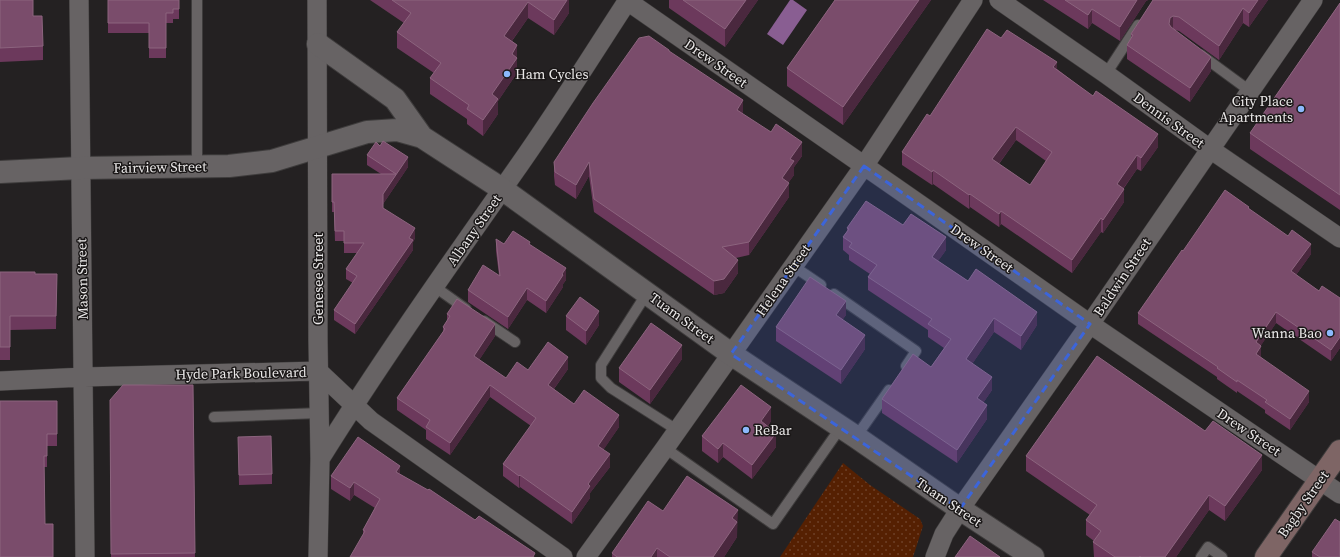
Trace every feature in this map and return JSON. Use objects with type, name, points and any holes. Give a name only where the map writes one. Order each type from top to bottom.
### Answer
[{"type":"main road","name":"Bagby Street","points":[[1266,557],[1340,451]]},
{"type":"street","name":"Mason Street","points":[[78,0],[84,377],[85,557]]},
{"type":"street","name":"Genesee Street","points":[[317,0],[318,372],[320,414],[318,557]]},
{"type":"street","name":"Drew Street","points":[[627,0],[1090,324],[1340,494]]},
{"type":"street","name":"Albany Street","points":[[320,459],[354,405],[521,163],[627,0]]},
{"type":"street","name":"Helena Street","points":[[586,557],[678,430],[864,166],[973,0]]},
{"type":"street","name":"Dennis Street","points":[[999,0],[1106,74],[1210,150],[1340,238]]},
{"type":"street","name":"Baldwin Street","points":[[935,557],[944,534],[960,510],[1313,0]]},
{"type":"street","points":[[318,44],[395,99],[422,136]]},
{"type":"street","name":"Tuam Street","points":[[318,146],[367,132],[397,130],[422,136],[502,189],[731,354],[848,432],[960,510],[1033,557]]},
{"type":"street","name":"Fairview Street","points":[[0,172],[80,168],[229,166],[272,161],[318,146]]},
{"type":"street","name":"Hyde Park Boulevard","points":[[0,381],[84,377],[318,372],[371,421],[563,557]]},
{"type":"lane","points":[[197,0],[197,166]]},
{"type":"lane","points":[[1106,74],[1143,18]]},
{"type":"lane","points":[[1194,50],[1250,91]]},
{"type":"lane","points":[[665,448],[773,524],[848,432],[896,379],[916,351],[793,266]]},
{"type":"lane","points":[[435,288],[515,342]]},
{"type":"lane","points":[[647,293],[601,365],[601,378],[611,388],[678,430]]},
{"type":"lane","points":[[214,417],[320,414]]},
{"type":"lane","points":[[1201,557],[1208,548],[1222,557]]},
{"type":"highlighted area","points":[[864,166],[1090,324],[960,509],[731,354]]},
{"type":"shaded area","points":[[790,0],[793,0],[807,10],[783,45],[767,34]]},
{"type":"shaded area","points":[[843,463],[870,485],[920,519],[923,526],[913,557],[780,557]]},
{"type":"building","points":[[0,0],[33,0],[33,16],[42,16],[43,46],[0,48]]},
{"type":"building","points":[[108,0],[179,0],[179,9],[173,9],[173,13],[166,13],[166,48],[149,48],[149,23],[108,23]]},
{"type":"building","points":[[392,0],[567,0],[554,20],[528,2],[504,36],[517,45],[512,54],[517,58],[492,94],[498,99],[483,120],[467,109],[469,105],[430,78],[441,63],[397,32],[411,13]]},
{"type":"building","points":[[683,0],[746,0],[725,29]]},
{"type":"building","points":[[835,0],[919,0],[843,107],[787,68]]},
{"type":"building","points":[[1065,0],[1137,0],[1120,27],[1092,9],[1088,15]]},
{"type":"building","points":[[1153,0],[1258,0],[1249,13],[1243,8],[1219,46],[1179,17],[1173,16],[1170,18],[1169,24],[1171,27],[1211,57],[1190,88],[1127,45],[1133,35],[1131,34]]},
{"type":"building","name":"City Place Apartments","points":[[1340,3],[1340,195],[1250,133]]},
{"type":"building","points":[[987,29],[1001,38],[1007,30],[1057,62],[1053,67],[1093,96],[1096,91],[1158,134],[1141,158],[1137,155],[1117,184],[1124,189],[1103,220],[1101,218],[1072,260],[1001,211],[999,214],[933,170],[932,172],[902,152],[927,114],[930,116]],"holes":[[[1016,127],[1052,152],[1030,185],[992,159]]]},
{"type":"building","points":[[649,36],[743,100],[737,110],[771,132],[776,124],[802,142],[790,159],[794,161],[782,178],[789,183],[749,242],[722,247],[738,260],[724,279],[714,281],[594,199],[589,162],[576,185],[555,172],[554,162],[593,103],[639,38]]},
{"type":"building","points":[[383,141],[408,157],[383,194],[383,208],[415,228],[409,238],[413,240],[355,324],[334,310],[357,276],[346,269],[364,243],[344,243],[344,231],[335,231],[334,202],[332,202],[332,174],[396,174],[367,155],[376,142],[380,146]]},
{"type":"building","points":[[1225,190],[1288,236],[1292,230],[1311,244],[1291,271],[1319,291],[1322,286],[1340,298],[1340,337],[1331,350],[1276,312],[1256,342],[1261,346],[1256,354],[1309,391],[1290,419],[1265,402],[1267,400],[1237,380],[1237,382],[1217,368],[1218,367],[1138,313]]},
{"type":"building","points":[[866,201],[903,225],[911,214],[946,237],[932,257],[968,281],[976,269],[1037,312],[1021,336],[994,318],[966,359],[992,377],[977,398],[987,405],[957,450],[882,399],[913,354],[931,367],[951,339],[928,324],[932,319],[868,277],[877,265],[849,247],[852,243],[843,237],[849,229],[847,228]]},
{"type":"building","points":[[513,231],[530,242],[529,244],[566,268],[546,301],[527,288],[508,317],[468,290],[483,265],[500,276],[496,239],[504,244]]},
{"type":"building","points":[[0,272],[35,272],[35,274],[57,274],[56,316],[10,316],[10,347],[0,347]]},
{"type":"building","points":[[810,277],[846,301],[836,315],[865,335],[841,370],[776,327]]},
{"type":"building","points":[[580,297],[599,311],[586,331],[566,316]]},
{"type":"building","points":[[457,299],[495,324],[474,356],[506,378],[517,362],[528,370],[548,342],[568,357],[548,385],[574,404],[584,390],[619,415],[598,446],[610,454],[588,484],[590,486],[572,512],[503,464],[536,418],[490,385],[450,443],[426,427],[430,420],[397,398],[445,329],[443,327],[450,316],[447,314]]},
{"type":"building","points":[[651,323],[682,345],[650,390],[619,368]]},
{"type":"building","points":[[1097,356],[1205,431],[1213,421],[1262,455],[1225,506],[1209,495],[1165,557],[1115,557],[1093,542],[1101,531],[1086,520],[1097,505],[1026,456]]},
{"type":"building","points":[[123,385],[193,385],[195,553],[111,554],[110,400]]},
{"type":"building","points":[[741,385],[771,407],[761,421],[776,433],[752,465],[723,443],[718,449],[702,436]]},
{"type":"building","points":[[0,401],[57,401],[57,434],[47,434],[47,456],[44,456],[45,524],[53,524],[53,557],[0,557]]},
{"type":"building","points":[[271,436],[272,474],[239,475],[238,437]]},
{"type":"building","points":[[358,437],[400,466],[396,472],[428,490],[429,489],[475,520],[479,516],[535,553],[533,557],[350,557],[365,531],[363,530],[380,499],[354,482],[350,488],[331,476]]},
{"type":"building","points":[[687,476],[738,510],[732,518],[737,522],[713,557],[670,557],[657,548],[651,557],[617,557],[612,553],[648,501],[663,511]]},
{"type":"building","points":[[1335,519],[1340,522],[1340,557],[1320,557],[1312,552]]},
{"type":"building","points":[[970,536],[1000,557],[955,557]]},
{"type":"place","name":"Ham Cycles","points":[[507,74]]},
{"type":"place","name":"City Place Apartments","points":[[1301,109]]},
{"type":"place","name":"Wanna Bao","points":[[1330,333]]},
{"type":"place","name":"ReBar","points":[[746,430]]}]
